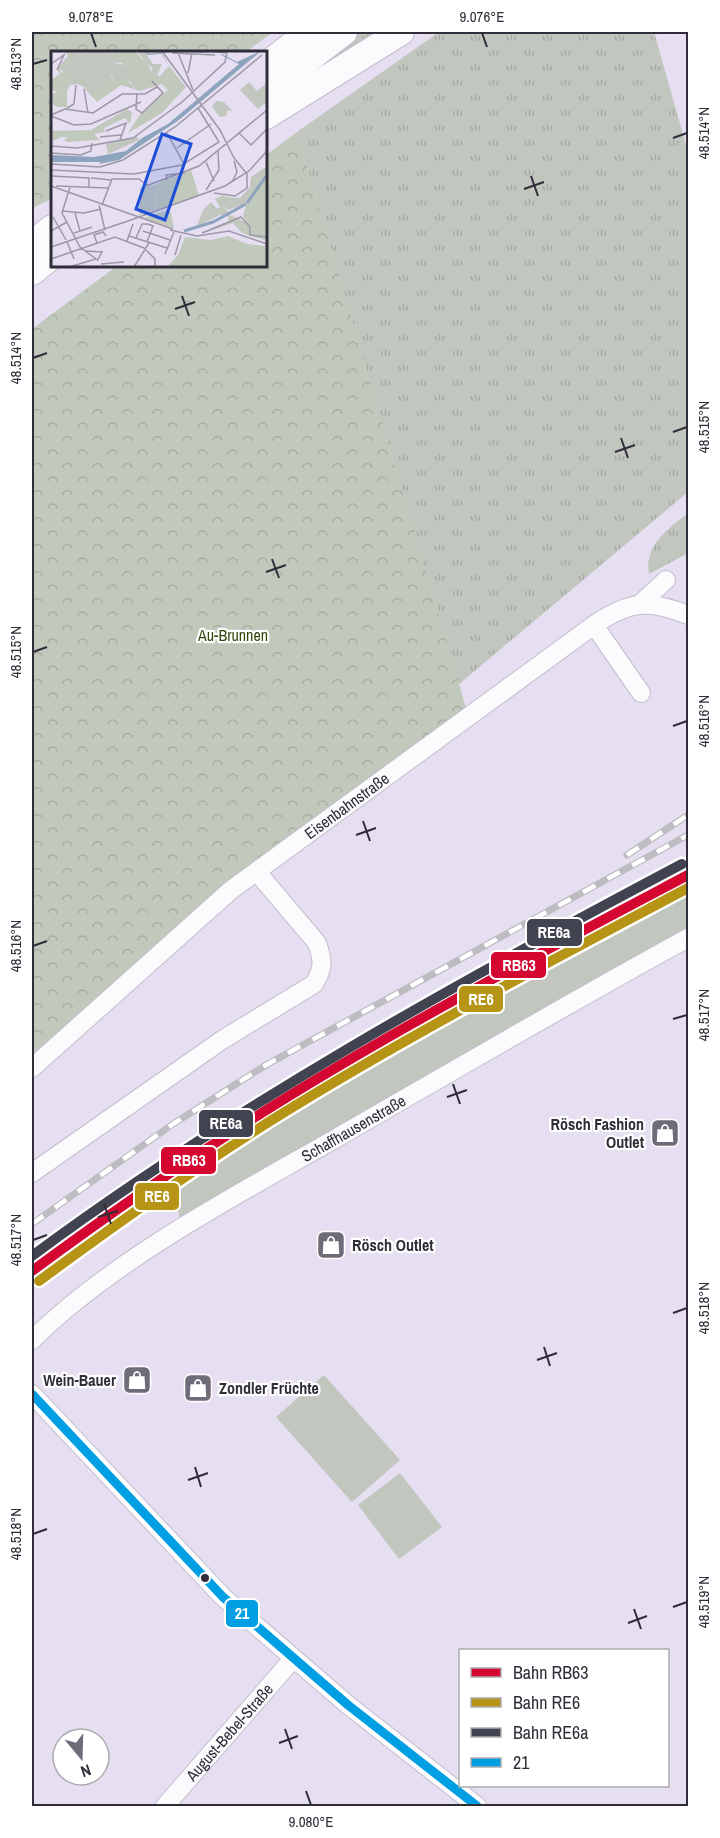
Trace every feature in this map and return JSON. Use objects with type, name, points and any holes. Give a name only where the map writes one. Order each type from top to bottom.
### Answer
[{"type":"highway","points":[[267,64],[309,32]]},
{"type":"highway","points":[[267,91],[344,32]]},
{"type":"highway","points":[[267,115],[401,32]]},
{"type":"highway","points":[[32,222],[51,215]]},
{"type":"highway","points":[[32,244],[51,229]]},
{"type":"highway","points":[[32,272],[51,257]]},
{"type":"street","points":[[640,604],[666,580]]},
{"type":"street","name":"Eisenbahnstraße","points":[[32,1068],[231,890],[594,625],[624,607],[640,604],[658,604],[688,615]]},
{"type":"street","points":[[594,625],[641,693]]},
{"type":"street","points":[[32,1173],[222,1040],[314,984],[322,970],[322,957],[317,943],[257,872]]},
{"type":"street","name":"Schaffhausenstraße","points":[[32,1340],[52,1320],[116,1271],[183,1229],[294,1162],[688,938]]},
{"type":"street","points":[[32,1394],[223,1597],[348,1706],[477,1806]]},
{"type":"street","name":"August-Bebel-Straße","points":[[165,1806],[294,1659]]},
{"type":"green space","points":[[32,32],[273,32],[247,51],[51,51],[51,199],[32,208]]},
{"type":"green space","points":[[361,32],[387,32],[267,102]]},
{"type":"green space","points":[[439,32],[654,32],[688,152],[688,492],[458,685],[297,132]]},
{"type":"green space","name":"Au-Brunnen","points":[[297,132],[468,715],[231,890],[32,1068],[32,329],[116,267],[267,267],[267,154]]},
{"type":"green space","points":[[688,513],[688,553],[649,574],[648,564],[654,546]]},
{"type":"green space","points":[[688,878],[688,938],[183,1229],[168,1175],[295,1096]]},
{"type":"green space","points":[[324,1375],[400,1460],[352,1502],[276,1417]]},
{"type":"green space","points":[[400,1473],[442,1527],[399,1559],[358,1505]]},
{"type":"railway","points":[[627,855],[688,815]]},
{"type":"railway","points":[[32,1224],[173,1124],[266,1065],[688,835]]},
{"type":"rail line","name":"RE6a","points":[[32,1256],[188,1148],[349,1048],[514,954],[682,864]]},
{"type":"rail line","name":"RB63","points":[[32,1271],[178,1168],[319,1078],[476,988],[688,875]]},
{"type":"rail line","name":"RE6","points":[[39,1281],[185,1177],[326,1087],[480,1000],[688,888]]},
{"type":"transit line","name":"21","points":[[32,1394],[223,1597],[348,1705],[477,1806]]},
{"type":"place","name":"Rösch Fashion Outlet","points":[[665,1133]]},
{"type":"place","name":"Rösch Outlet","points":[[331,1245]]},
{"type":"place","name":"Wein-Bauer","points":[[137,1380]]},
{"type":"place","name":"Zondler Früchte","points":[[198,1388]]}]
